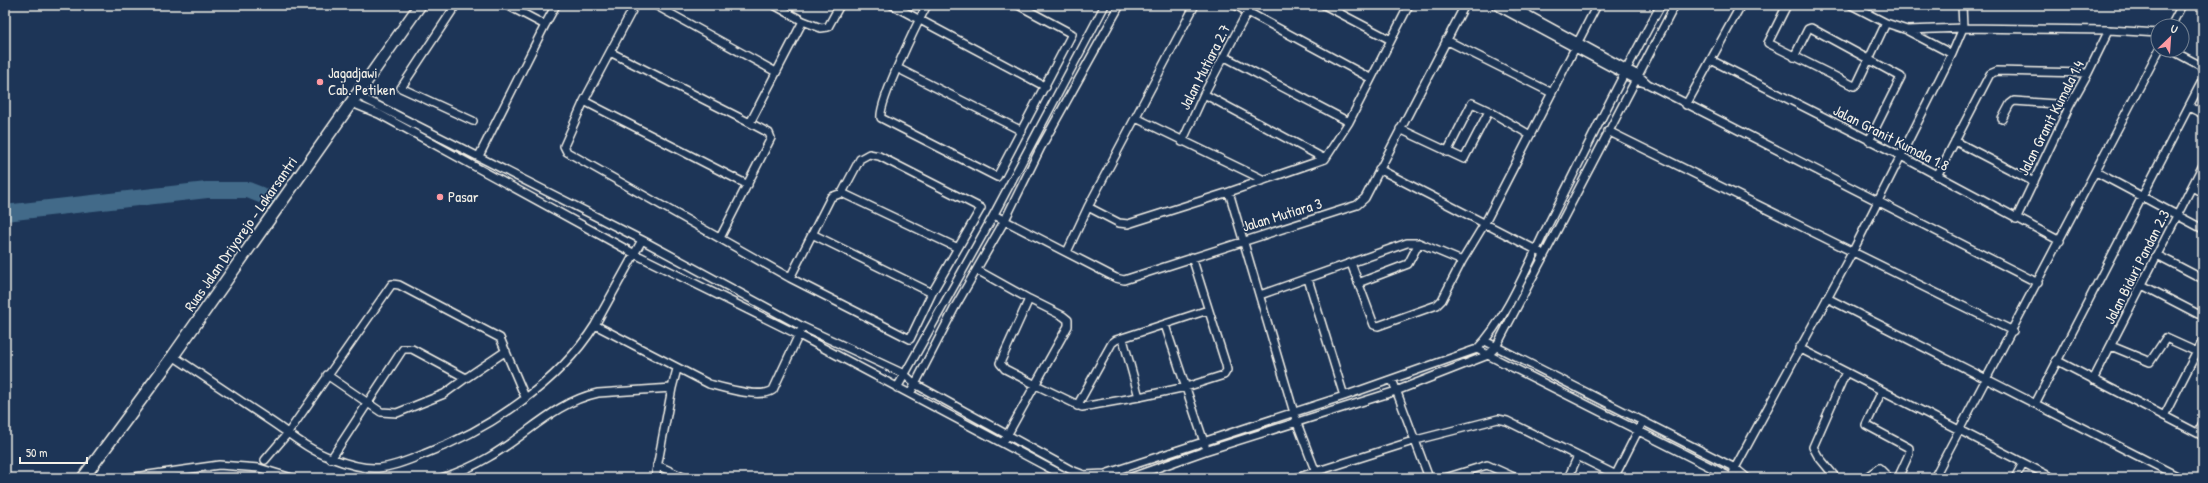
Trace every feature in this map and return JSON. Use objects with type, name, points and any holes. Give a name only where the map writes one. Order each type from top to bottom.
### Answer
[{"type":"main road","name":"Ruas Jalan Driyorejo - Lakarsantri","points":[[83,478],[173,356],[420,5]]},
{"type":"street","points":[[456,5],[401,88],[473,121]]},
{"type":"street","points":[[507,5],[545,25]]},
{"type":"street","points":[[479,156],[556,5]]},
{"type":"street","points":[[635,5],[584,101],[564,146],[567,152],[790,278],[910,339],[932,293],[981,208],[880,156],[869,154],[860,159],[842,193],[831,197],[790,278]]},
{"type":"street","points":[[655,5],[776,72]]},
{"type":"street","points":[[774,5],[803,21],[821,28],[828,27],[840,5]]},
{"type":"street","points":[[892,5],[1046,87]]},
{"type":"street","points":[[927,5],[897,68],[883,104],[880,114],[881,118],[997,177],[1046,87],[1072,34],[1018,5]]},
{"type":"street","points":[[897,388],[994,215],[1105,5]]},
{"type":"street","points":[[910,394],[955,307],[1005,220],[1041,147],[1120,5]]},
{"type":"street","points":[[1067,252],[1088,207],[1195,5]]},
{"type":"street","points":[[1235,5],[1370,78]]},
{"type":"street","name":"Jalan Mutiara 2.7","points":[[1182,142],[1204,94],[1225,57],[1251,5]]},
{"type":"street","points":[[1324,5],[1391,40]]},
{"type":"street","points":[[1088,207],[1119,223],[1128,224],[1229,192],[1325,159],[1349,122],[1370,78],[1409,5]]},
{"type":"street","name":"Jalan Mutiara 3","points":[[994,215],[1120,280],[1360,203],[1365,198],[1465,5]]},
{"type":"street","points":[[1495,5],[1576,44]]},
{"type":"street","points":[[1510,5],[1576,44],[1686,105],[1879,200],[2038,283]]},
{"type":"street","points":[[1351,263],[1371,321],[1374,325],[1378,326],[1437,305],[1448,292],[1462,261],[1485,223],[1597,5]]},
{"type":"street","points":[[354,99],[479,156],[642,240],[803,327],[904,374],[915,384],[1007,436],[1084,475],[1105,474],[1294,413],[1477,349],[1485,341],[1536,250],[1625,71],[1661,5]]},
{"type":"street","points":[[1129,478],[1140,477],[1205,451],[1396,391],[1488,355],[1496,347],[1675,5]]},
{"type":"street","points":[[1686,105],[1741,5]]},
{"type":"street","points":[[1787,5],[1768,43],[1854,86],[1857,84],[1886,23]]},
{"type":"street","points":[[1851,5],[1886,23],[1907,30],[1952,54]]},
{"type":"street","points":[[1477,349],[1732,478],[1735,468],[1853,251],[1952,54],[1963,28],[1962,5]]},
{"type":"street","points":[[2175,18],[2182,5]]},
{"type":"street","points":[[750,123],[803,21]]},
{"type":"street","points":[[1794,57],[1808,29],[1811,28],[1901,78],[1869,141]]},
{"type":"street","points":[[1907,30],[1963,28],[2109,30],[2150,33]]},
{"type":"street","name":"Jalan Granit Kumala 1.4","points":[[2016,219],[2070,105],[2088,73],[2109,30]]},
{"type":"street","points":[[1446,40],[1552,93]]},
{"type":"street","points":[[610,52],[769,133],[771,138],[720,238]]},
{"type":"street","points":[[1225,57],[1349,122]]},
{"type":"street","points":[[1934,478],[1988,380],[2155,58]]},
{"type":"street","points":[[2186,58],[2203,67]]},
{"type":"street","name":"Jalan Granit Kumala 1.8","points":[[1710,60],[1901,156],[2016,219],[2060,241]]},
{"type":"street","points":[[897,68],[1022,131]]},
{"type":"street","points":[[1937,176],[1992,72],[2088,73]]},
{"type":"street","points":[[2035,404],[2056,360],[2203,79]]},
{"type":"street","points":[[1204,94],[1325,159]]},
{"type":"street","points":[[354,99],[634,253],[767,318],[1068,478]]},
{"type":"street","points":[[584,101],[748,185]]},
{"type":"street","points":[[2002,119],[2010,104],[2014,101],[2070,105]]},
{"type":"street","points":[[1447,152],[1472,103],[1489,111],[1530,135]]},
{"type":"street","points":[[2189,107],[2203,114]]},
{"type":"street","points":[[1400,129],[1464,159],[1489,111]]},
{"type":"street","points":[[1136,118],[1182,142],[1264,180]]},
{"type":"street","points":[[1608,131],[2013,331]]},
{"type":"street","points":[[1955,141],[2034,182]]},
{"type":"street","name":"Jalan Biduri Pandan 2.3","points":[[2093,380],[2203,165]]},
{"type":"street","points":[[1379,169],[1544,254]]},
{"type":"street","points":[[2096,172],[2203,230]]},
{"type":"street","points":[[2192,187],[2203,193]]},
{"type":"street","points":[[1229,192],[1297,423],[1317,475]]},
{"type":"street","points":[[842,193],[958,248]]},
{"type":"street","points":[[812,234],[932,293]]},
{"type":"street","points":[[173,356],[313,450],[331,459],[379,468],[411,460],[456,442],[487,424],[525,397],[566,363],[582,345],[595,325],[642,240]]},
{"type":"street","points":[[1260,295],[1400,245],[1419,243],[1462,261]]},
{"type":"street","points":[[1358,283],[1408,264],[1419,243]]},
{"type":"street","points":[[2157,255],[2203,279]]},
{"type":"street","points":[[1029,299],[1000,361],[1005,369],[1077,406],[1091,407],[1186,387],[1224,375],[1226,370],[1192,257]]},
{"type":"street","points":[[977,270],[1068,320],[1068,326],[1034,384],[1002,444]]},
{"type":"street","points":[[1308,279],[1344,396]]},
{"type":"street","points":[[265,460],[288,433],[388,286],[392,284],[399,285],[497,336],[502,341],[525,397]]},
{"type":"street","points":[[2142,285],[2198,314]]},
{"type":"street","points":[[1827,298],[2177,477]]},
{"type":"street","points":[[767,318],[770,310]]},
{"type":"street","points":[[1077,406],[1112,343],[1116,340],[1123,339],[1208,310]]},
{"type":"street","points":[[595,325],[677,369],[709,384],[724,389],[766,394],[773,390],[803,327]]},
{"type":"street","points":[[1165,325],[1205,441],[1205,451]]},
{"type":"street","points":[[2111,346],[2150,362],[2166,338],[2197,352]]},
{"type":"street","points":[[1123,339],[1133,370],[1139,397]]},
{"type":"street","points":[[2164,416],[2203,340]]},
{"type":"street","points":[[1485,341],[1735,468],[1747,478]]},
{"type":"street","points":[[331,459],[401,350],[405,348],[412,349],[466,378]]},
{"type":"street","points":[[1799,348],[2053,478]]},
{"type":"street","points":[[327,376],[381,412],[397,413],[444,394],[506,351]]},
{"type":"street","points":[[2056,360],[2201,435],[2203,424]]},
{"type":"street","points":[[655,478],[677,369]]},
{"type":"street","points":[[1836,478],[1818,456],[1813,447],[1846,372]]},
{"type":"street","points":[[1392,379],[1429,478]]},
{"type":"street","points":[[441,478],[462,471],[490,457],[560,408],[586,396],[598,393],[672,388]]},
{"type":"street","points":[[1882,391],[1866,424],[1909,448],[1898,478]]},
{"type":"street","points":[[1296,478],[1317,475],[1416,440],[1503,419],[1615,476],[1643,421]]},
{"type":"street","points":[[1568,478],[1578,456]]},
{"type":"street","points":[[2015,478],[2023,463]]},
{"type":"street","points":[[127,478],[219,464],[259,468],[292,478]]},
{"type":"street","points":[[657,465],[685,478]]},
{"type":"street","points":[[1135,465],[1140,477]]},
{"type":"street","points":[[1445,478],[1487,465],[1516,478]]},
{"type":"street","points":[[1865,478],[1879,468],[1889,478]]},
{"type":"waterway","points":[[5,213],[207,190],[248,190],[271,199]]},
{"type":"place","name":"Jagadjawi Cab. Petiken","points":[[320,82]]},
{"type":"place","name":"Pasar","points":[[440,197]]}]
